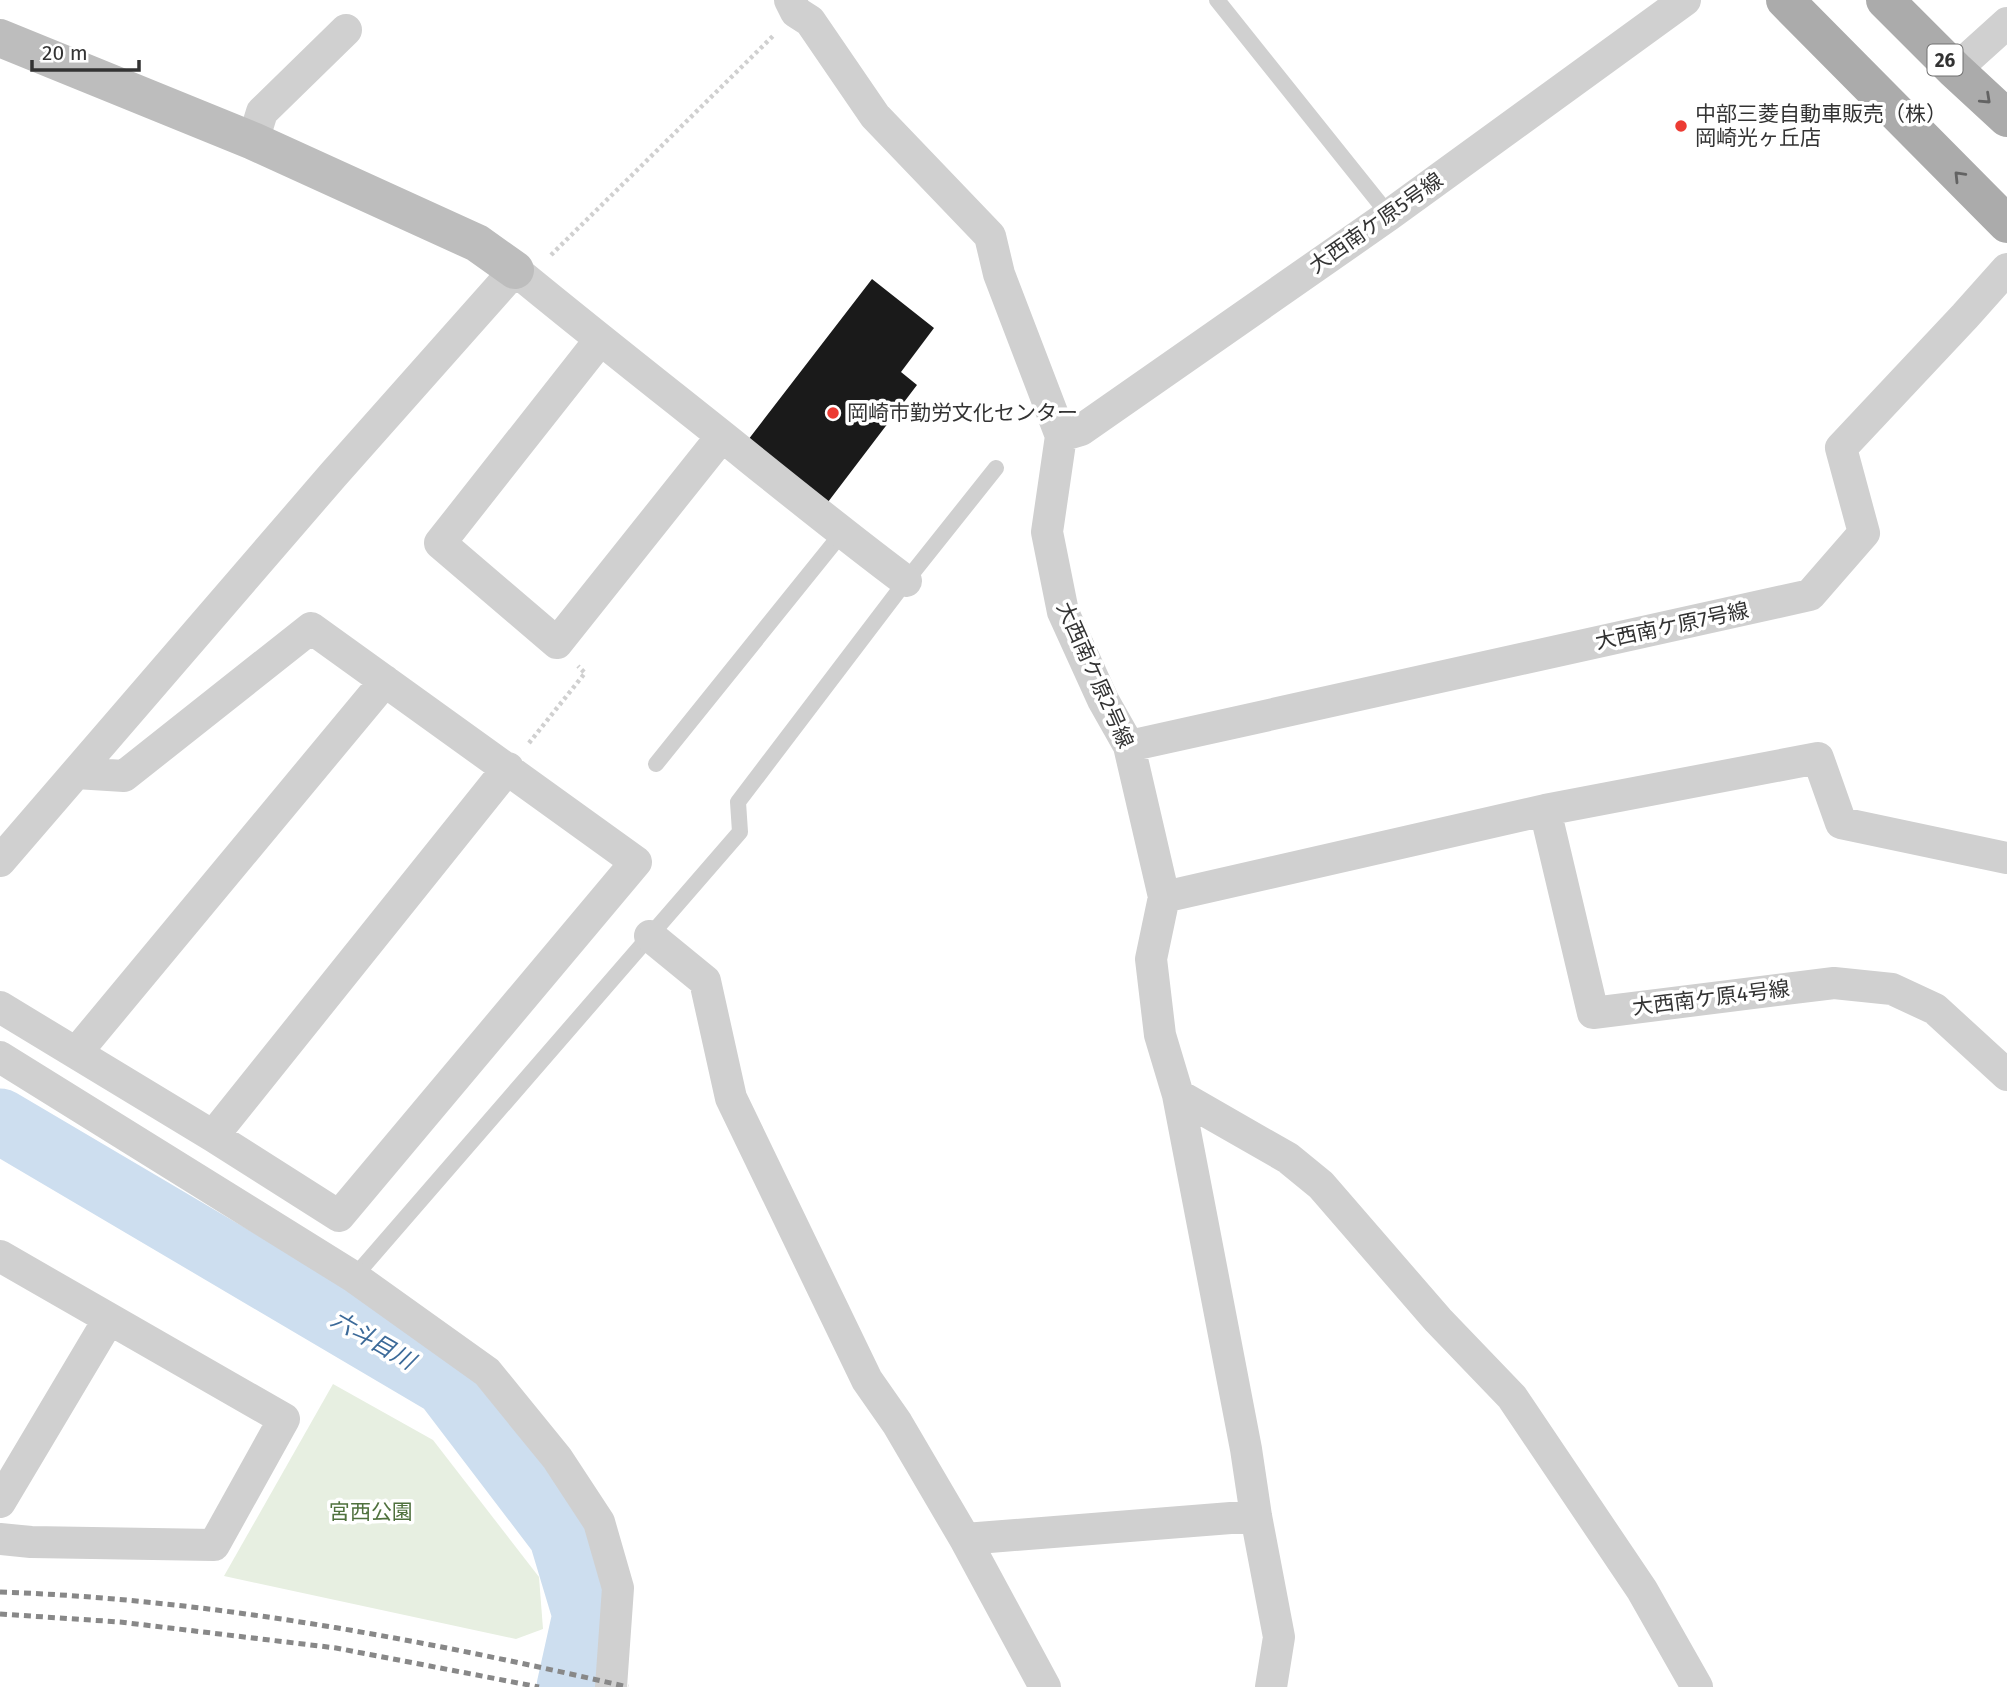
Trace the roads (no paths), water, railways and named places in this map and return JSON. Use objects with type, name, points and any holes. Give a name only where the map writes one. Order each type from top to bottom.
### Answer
[{"type":"main road","points":[[1786,0],[2007,225]]},
{"type":"main road","name":"26","points":[[1885,0],[2007,118]]},
{"type":"street","name":"大西南ケ原5号線","points":[[1061,436],[1082,430],[1389,215],[1685,0]]},
{"type":"street","name":"大西南ケ原2号線","points":[[793,6],[810,21],[875,116],[990,236],[999,274],[1061,436],[1047,533],[1063,612],[1103,700],[1129,746],[1164,897],[1151,959],[1160,1035],[1178,1095],[1279,1637],[1271,1687]]},
{"type":"street","points":[[1955,70],[2007,23]]},
{"type":"street","points":[[253,141],[262,112],[346,30]]},
{"type":"street","points":[[0,38],[253,141],[477,243],[515,270],[842,533],[906,580]]},
{"type":"street","name":"大西南ケ原7号線","points":[[1129,746],[1810,596],[1864,533],[1841,448],[2007,269]]},
{"type":"street","points":[[0,861],[333,475],[515,270]]},
{"type":"street","points":[[600,340],[440,543],[556,643],[722,436]]},
{"type":"street","points":[[0,1007],[339,1216],[636,862],[311,628],[124,776],[76,773]]},
{"type":"street","points":[[76,1053],[385,681]]},
{"type":"street","points":[[1164,897],[1545,810],[1818,758],[1841,823],[2007,858]]},
{"type":"street","points":[[213,1136],[508,768]]},
{"type":"street","name":"大西南ケ原4号線","points":[[1545,810],[1593,1013],[1834,982],[1892,989],[1935,1009],[2007,1075]]},
{"type":"street","points":[[650,936],[705,981],[731,1098],[867,1380],[897,1423],[965,1539],[1045,1687]]},
{"type":"street","points":[[0,1057],[354,1277],[486,1372],[557,1458],[599,1522],[618,1588],[611,1687]]},
{"type":"street","points":[[1178,1095],[1288,1158],[1321,1185],[1438,1320],[1512,1397],[1642,1590],[1697,1687]]},
{"type":"street","points":[[0,1256],[284,1419],[214,1545],[32,1542],[0,1539]]},
{"type":"street","points":[[0,1502],[109,1318]]},
{"type":"street","points":[[965,1539],[1256,1516]]},
{"type":"lane","points":[[1217,0],[1389,215]]},
{"type":"lane","points":[[354,1277],[740,832],[738,802],[906,580],[996,468]]},
{"type":"lane","points":[[656,764],[842,533]]},
{"type":"waterway","name":"六斗目川","points":[[0,1121],[446,1384],[561,1535],[585,1615],[569,1687]]},
{"type":"railway","points":[[0,1592],[158,1603],[316,1624],[473,1653],[628,1687]]},
{"type":"railway","points":[[0,1614],[120,1622],[336,1648],[539,1687]]},
{"type":"place","name":"中部三菱自動車販売（株） 岡崎光ヶ丘店","points":[[1681,126]]},
{"type":"place","name":"岡崎市勤労文化センター","points":[[833,413]]},
{"type":"park label","name":"宮西公園","points":[[371,1512]]}]
